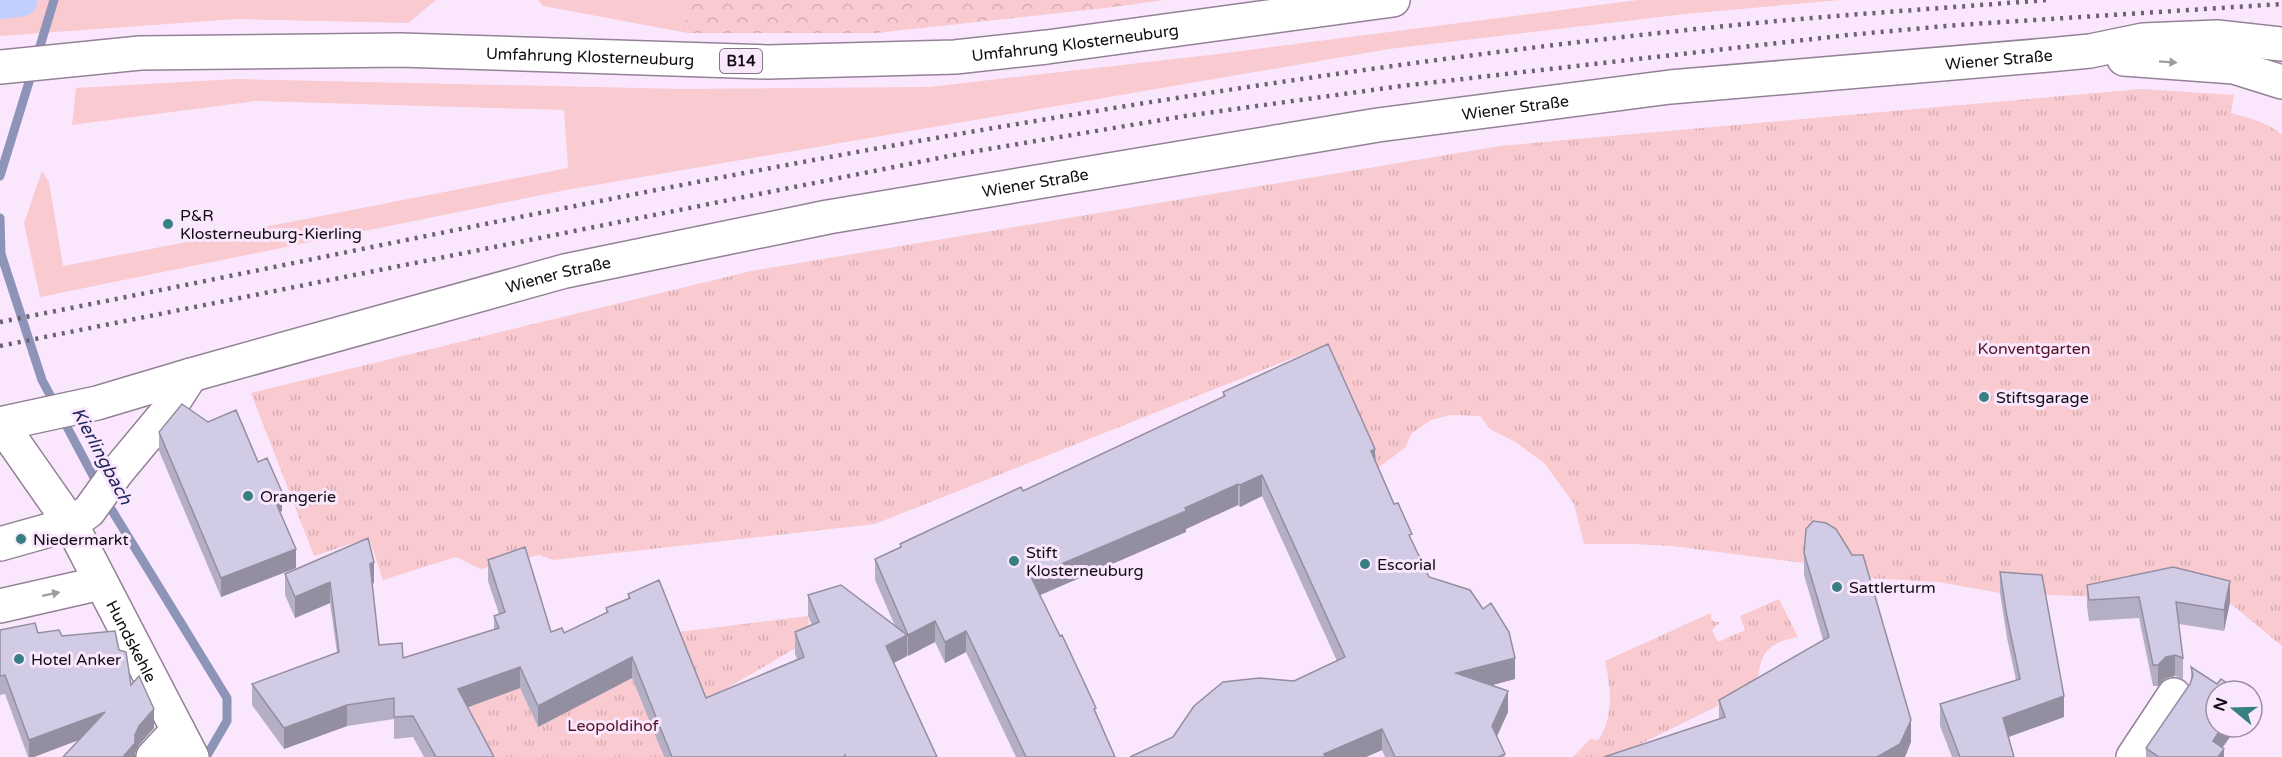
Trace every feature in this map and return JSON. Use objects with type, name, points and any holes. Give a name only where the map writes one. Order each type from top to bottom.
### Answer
[{"type":"street","name":"Umfahrung Klosterneuburg","points":[[0,67],[140,53],[400,50],[768,62],[955,57],[1047,47],[1393,0]]},
{"type":"street","name":"Wiener Straße","points":[[0,424],[97,403],[566,271],[828,217],[1413,121],[1670,87],[2090,51],[2143,40],[2217,37],[2282,44]]},
{"type":"street","name":"Wiener Straße","points":[[2090,51],[2118,58],[2234,67],[2282,82]]},
{"type":"street","points":[[0,544],[80,517],[167,412],[191,375]]},
{"type":"street","name":"Hundskehle","points":[[0,424],[80,517],[101,583],[186,745]]},
{"type":"street","points":[[0,606],[101,583]]},
{"type":"street","points":[[2133,757],[2174,695]]},
{"type":"street","points":[[153,757],[186,745]]},
{"type":"green space","points":[[0,0],[436,0],[408,23],[237,19],[0,36]]},
{"type":"green space","points":[[538,0],[683,0],[688,33],[543,6]]},
{"type":"green space","points":[[683,0],[1164,0],[876,33],[688,33]]},
{"type":"green space","points":[[1638,0],[1840,0],[1685,14],[1389,49],[566,190],[40,297],[24,223],[42,171],[49,182],[63,266],[568,168],[564,110],[256,101],[72,125],[76,88],[236,79],[682,89],[929,87],[1210,55]]},
{"type":"green space","name":"Konventgarten","points":[[2141,89],[2234,95],[2231,113],[2264,124],[2282,135],[2282,646],[2230,603],[2173,588],[2126,598],[2000,593],[1938,582],[1848,577],[1804,563],[1672,546],[1584,544],[1574,504],[1545,464],[1517,443],[1490,429],[1480,416],[1451,415],[1431,420],[1411,434],[1405,448],[1375,470],[1328,365],[1313,350],[875,524],[553,560],[539,555],[480,569],[456,557],[383,580],[369,538],[314,556],[251,393],[751,271],[1500,146]]},
{"type":"green space","points":[[1779,599],[1798,637],[1778,643],[1766,652],[1760,666],[1758,686],[1614,757],[1573,757],[1590,739],[1598,740],[1607,722],[1610,691],[1605,661],[1711,613],[1711,619],[1720,622],[1712,630],[1718,642],[1745,630],[1740,616]]},
{"type":"green space","points":[[808,616],[811,639],[700,704],[671,633]]},
{"type":"green space","name":"Leopoldihof","points":[[632,678],[664,757],[483,757],[458,711],[520,688],[538,727]]},
{"type":"building","name":"Stift Klosterneuburg","points":[[1328,344],[1375,449],[1371,451],[1394,504],[1398,503],[1412,534],[1409,535],[1429,577],[1470,590],[1483,609],[1491,603],[1509,632],[1515,658],[1456,673],[1508,691],[1492,726],[1505,754],[1498,757],[1395,757],[1382,729],[1324,754],[1325,757],[1130,757],[1173,737],[1194,706],[1223,682],[1259,678],[1294,681],[1345,657],[1262,475],[1185,508],[1186,511],[1031,577],[1060,636],[1062,635],[1096,708],[1094,709],[1115,757],[1026,757],[966,631],[945,642],[935,621],[908,635],[875,559],[901,547],[900,544],[1021,487],[1023,491],[1225,396],[1223,392]]},
{"type":"building","points":[[182,404],[208,422],[236,410],[258,462],[267,458],[282,492],[273,496],[296,549],[221,578],[159,432]]},
{"type":"building","points":[[1813,521],[1826,523],[1836,529],[1852,555],[1863,555],[1911,720],[1900,744],[1877,757],[1604,757],[1725,717],[1719,700],[1829,637],[1804,553],[1806,529]]},
{"type":"building","points":[[368,538],[374,562],[370,564],[379,645],[402,643],[403,658],[499,628],[494,616],[505,612],[488,560],[525,547],[551,632],[562,628],[564,633],[608,612],[606,608],[630,598],[628,594],[659,580],[706,698],[804,657],[795,632],[819,622],[808,595],[841,585],[907,635],[886,646],[937,757],[846,757],[845,755],[843,757],[672,757],[632,657],[538,706],[520,667],[458,689],[494,757],[436,757],[413,716],[394,717],[394,698],[347,705],[284,728],[252,684],[339,652],[330,582],[295,597],[285,574]]},
{"type":"building","points":[[2173,567],[2230,581],[2224,610],[2176,602],[2183,658],[2175,655],[2166,657],[2158,665],[2153,665],[2139,597],[2089,600],[2087,585]]},
{"type":"building","points":[[2000,572],[2042,575],[2064,696],[2003,718],[2014,757],[1960,757],[1940,704],[2020,679]]},
{"type":"building","points":[[35,623],[38,633],[59,630],[62,636],[115,631],[119,650],[126,652],[131,685],[139,676],[154,709],[139,726],[135,735],[135,743],[123,757],[63,757],[105,712],[29,740],[5,675],[0,676],[0,630]]},
{"type":"building","points":[[2191,667],[2209,679],[2204,679],[2204,739],[2214,739],[2213,741],[2224,749],[2218,757],[2159,757],[2146,748],[2190,684],[2193,675]]},
{"type":"waterway","points":[[0,3],[21,0]]},
{"type":"waterway","name":"Kierlingbach","points":[[37,56],[54,0]]},
{"type":"waterway","name":"Kierlingbach","points":[[0,176],[33,69]]},
{"type":"waterway","name":"Kierlingbach","points":[[0,218],[1,254],[42,380],[99,487]]},
{"type":"waterway","name":"Kierlingbach","points":[[105,499],[227,698],[227,721],[206,757]]},
{"type":"railway","points":[[0,322],[736,175],[982,130],[1180,98],[1378,68],[1578,42],[1811,18],[2047,0]]},
{"type":"railway","points":[[0,346],[959,154],[1185,116],[1401,86],[1848,35],[1957,25],[2282,4]]},
{"type":"place","name":"P&R Klosterneuburg-Kierling","points":[[168,224]]},
{"type":"place","name":"Stiftsgarage","points":[[1984,397]]},
{"type":"place","name":"Orangerie","points":[[248,496]]},
{"type":"place","name":"Niedermarkt","points":[[21,539]]},
{"type":"place","name":"Stift Klosterneuburg","points":[[1014,561]]},
{"type":"place","name":"Escorial","points":[[1365,564]]},
{"type":"place","name":"Sattlerturm","points":[[1837,587]]},
{"type":"place","name":"Hotel Anker","points":[[19,659]]}]
